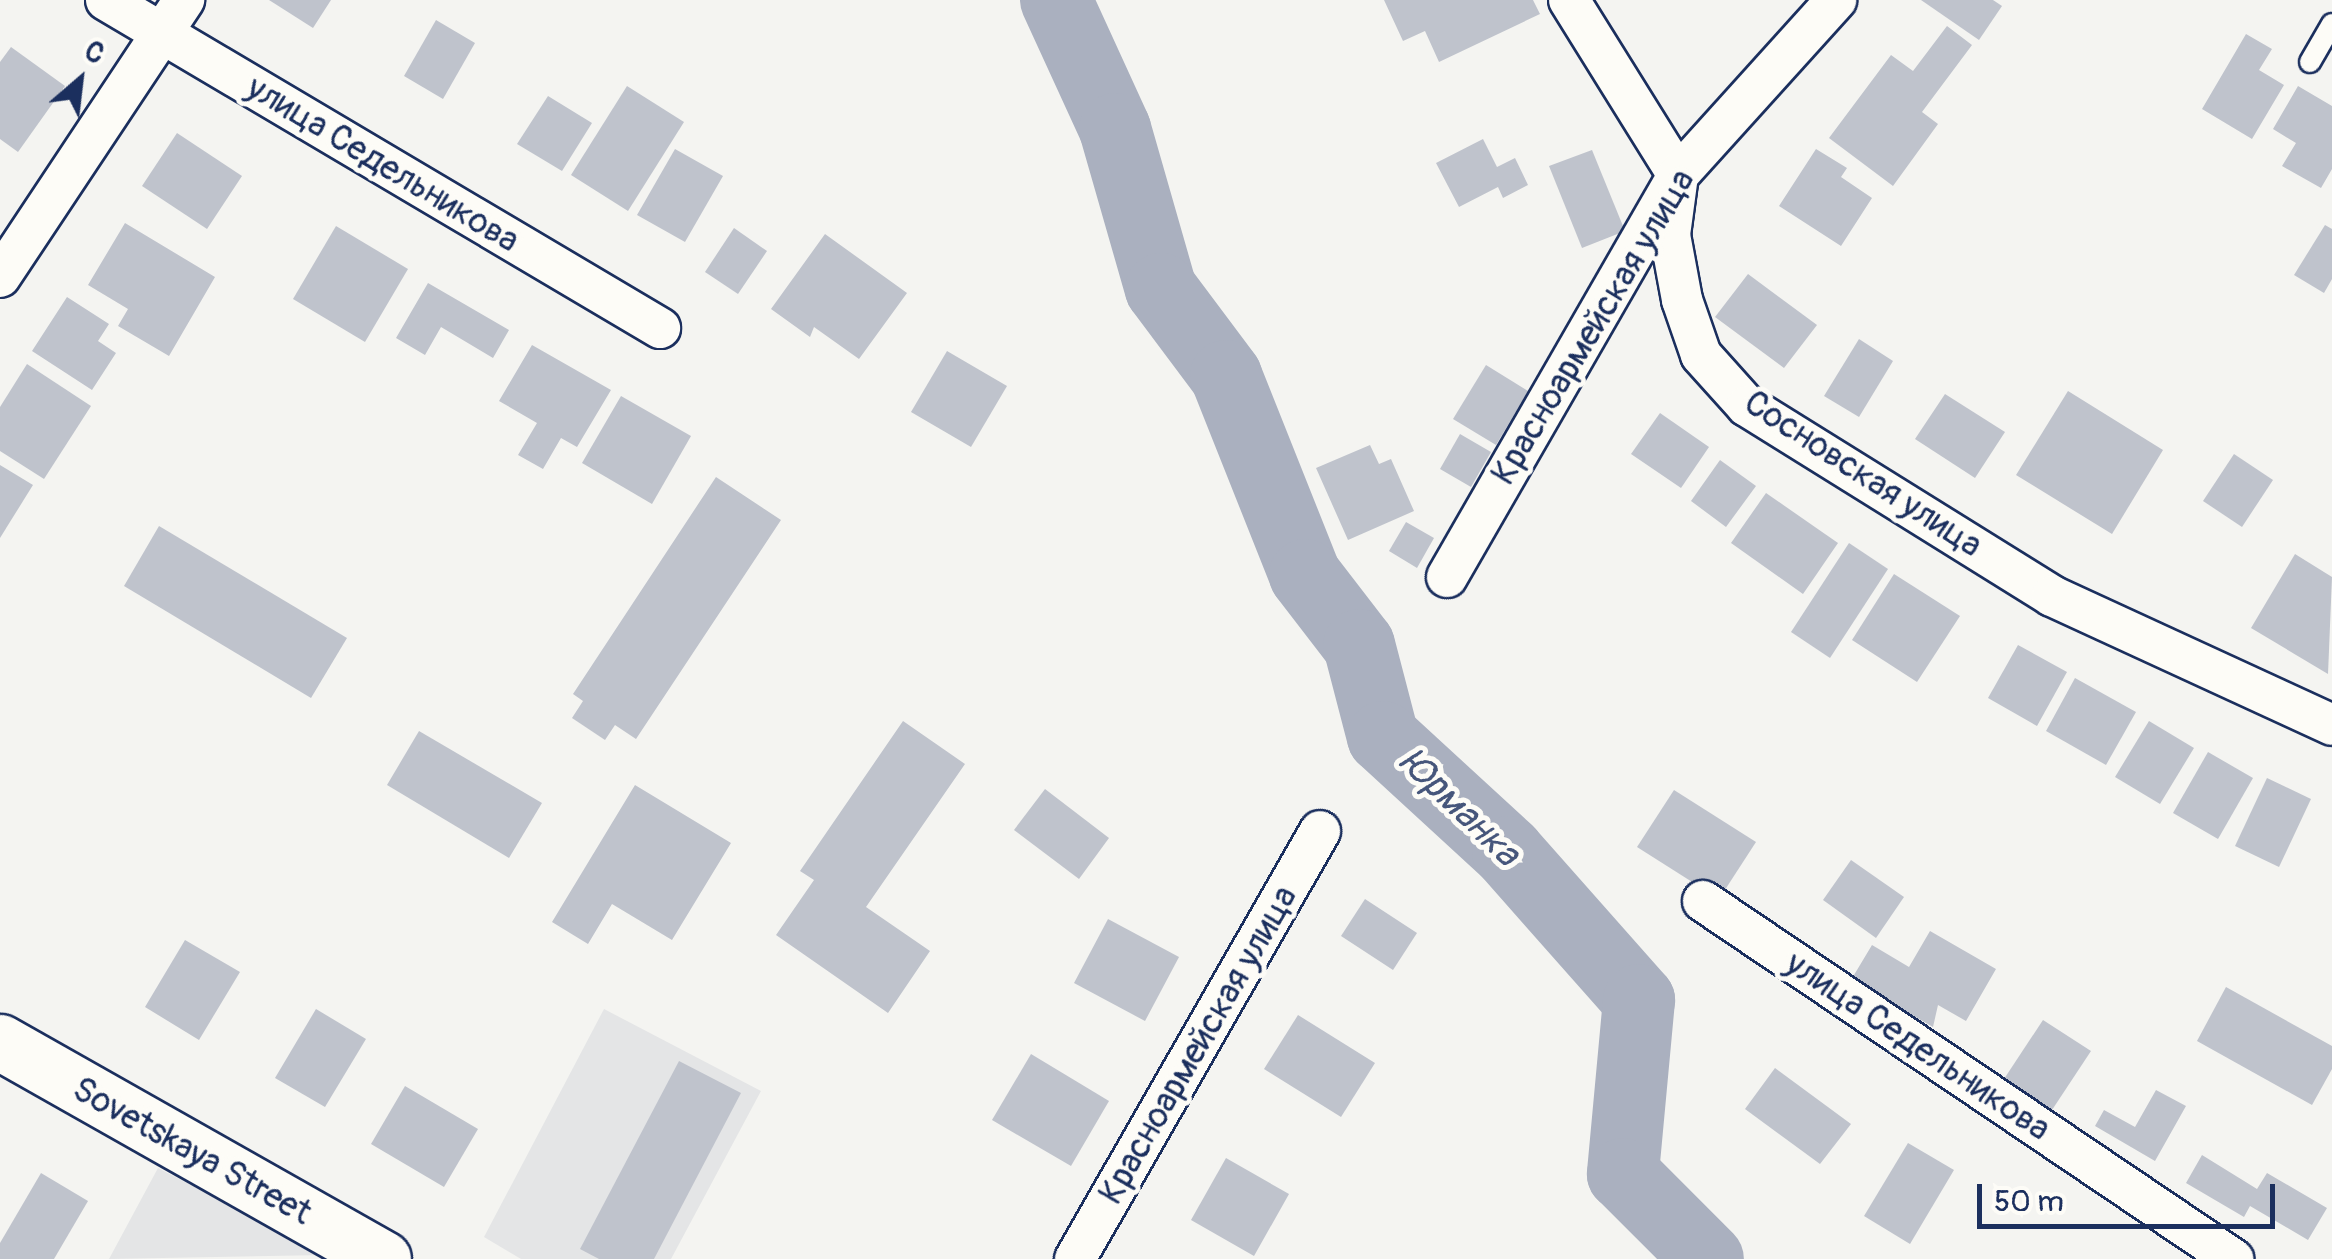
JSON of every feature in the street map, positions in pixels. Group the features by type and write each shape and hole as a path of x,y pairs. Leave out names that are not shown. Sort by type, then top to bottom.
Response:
{"main road":[{"name":"Sovetskaya Street","path":"0,1042 383,1259"}],"street":[{"name":"улица Седельникова","path":"106,0 660,328"},
{"path":"0,277 184,0"},
{"path":"1569,0 1678,175"},
{"name":"Красноармейская улица","path":"1447,577 1678,175 1836,0"},
{"name":"Сосновская улица","path":"1678,175 1670,235 1682,300 1701,354 1748,406 2052,596 2332,725"},
{"name":"Красноармейская улица","path":"1075,1259 1320,831"},
{"name":"улица Седельникова","path":"1703,901 2233,1259"}],"lane":[{"path":"2310,62 2332,24"}],"shaded area":[{"path":"604,1009 761,1091 671,1259 521,1259 484,1237"},
{"path":"158,1168 326,1255 109,1259"}],"building":[{"path":"269,0 331,0 313,28"},
{"path":"1384,0 1533,0 1540,14 1439,62 1425,31 1403,41"},
{"path":"1921,0 1993,0 2002,6 1979,40"},
{"path":"436,20 475,43 443,99 404,76"},
{"path":"1947,26 1972,45 1922,112 1938,124 1893,186 1829,138 1891,55 1913,71"},
{"path":"2246,34 2272,49 2259,70 2284,85 2252,139 2202,109"},
{"path":"11,47 65,86 18,152 0,139 0,62"},
{"path":"627,86 684,122 628,211 571,175"},
{"path":"2298,86 2332,106 2332,169 2321,188 2282,166 2296,143 2273,129"},
{"path":"548,96 592,123 562,171 517,144"},
{"path":"177,133 242,176 207,229 142,186"},
{"path":"1483,139 1497,167 1515,158 1528,185 1503,198 1498,187 1459,207 1436,163"},
{"path":"675,149 723,176 685,242 637,215"},
{"path":"1816,149 1847,168 1841,177 1872,198 1841,246 1779,206"},
{"path":"1592,150 1625,231 1582,248 1549,166"},
{"path":"125,223 215,277 169,356 118,326 128,309 88,285"},
{"path":"2325,225 2332,229 2332,279 2324,293 2294,275"},
{"path":"336,226 408,269 365,342 293,299"},
{"path":"734,228 767,251 738,294 705,272"},
{"path":"825,234 907,293 859,359 814,327 810,337 771,309"},
{"path":"1748,274 1817,325 1784,368 1715,317"},
{"path":"428,283 509,330 493,358 441,327 425,355 396,338"},
{"path":"67,297 109,324 98,341 116,353 92,390 32,351"},
{"path":"1859,339 1893,361 1859,417 1824,396"},
{"path":"532,345 611,390 577,447 561,438 543,469 518,455 537,423 499,401"},
{"path":"947,351 1007,386 971,447 911,412"},
{"path":"27,364 91,406 44,479 0,451 0,407"},
{"path":"1486,365 1528,391 1496,445 1453,419"},
{"path":"2068,391 2163,450 2112,534 2016,475"},
{"path":"1945,394 2005,432 1975,478 1915,439"},
{"path":"621,396 691,436 652,504 582,463"},
{"path":"1660,413 1709,447 1681,488 1631,454"},
{"path":"1460,434 1491,452 1471,487 1440,469"},
{"path":"1370,445 1379,464 1391,459 1414,511 1348,540 1316,468"},
{"path":"2234,454 2273,480 2242,527 2203,501"},
{"path":"1720,460 1756,486 1726,527 1691,501"},
{"path":"0,465 33,485 0,538"},
{"path":"716,477 781,520 636,739 615,725 605,740 572,718 583,701 573,694"},
{"path":"1766,493 1838,543 1803,594 1731,543"},
{"path":"1406,522 1434,538 1417,568 1389,551"},
{"path":"159,526 347,638 311,698 124,586"},
{"path":"1849,543 1888,569 1830,658 1791,632"},
{"path":"2295,554 2332,577 2328,674 2251,628"},
{"path":"1894,574 1960,616 1917,682 1852,640"},
{"path":"2018,645 2067,672 2037,726 1988,698"},
{"path":"2075,678 2136,712 2106,765 2046,731"},
{"path":"903,721 965,764 866,907 930,951 888,1013 776,935 814,880 800,871"},
{"path":"2149,721 2194,748 2160,804 2115,777"},
{"path":"419,731 542,803 509,858 387,785"},
{"path":"2208,752 2253,778 2218,839 2173,813"},
{"path":"2267,778 2311,799 2279,867 2235,846"},
{"path":"635,785 731,843 672,940 612,904 588,944 552,922"},
{"path":"1045,789 1109,838 1079,879 1014,830"},
{"path":"1674,790 1756,842 1719,899 1637,847"},
{"path":"1851,860 1904,897 1876,938 1823,900"},
{"path":"1365,899 1417,933 1393,970 1341,936"},
{"path":"1108,919 1179,957 1145,1021 1074,983"},
{"path":"1930,931 1996,969 1966,1021 1938,1005 1933,1027 1851,980 1872,945 1909,967"},
{"path":"185,940 240,972 199,1040 145,1007"},
{"path":"2226,987 2332,1046 2332,1069 2312,1105 2197,1041"},
{"path":"316,1009 366,1039 325,1107 275,1078"},
{"path":"1298,1015 1375,1063 1341,1117 1264,1069"},
{"path":"2043,1020 2091,1051 2052,1110 2004,1079"},
{"path":"1031,1054 1109,1101 1071,1166 992,1120"},
{"path":"679,1061 741,1093 654,1259 599,1259 580,1249"},
{"path":"1775,1068 1851,1124 1820,1164 1745,1109"},
{"path":"405,1086 478,1129 444,1187 371,1144"},
{"path":"2156,1090 2186,1106 2155,1161 2095,1126 2104,1110 2135,1127"},
{"path":"1908,1143 1954,1170 1910,1244 1864,1216"},
{"path":"2202,1155 2257,1189 2267,1173 2327,1208 2308,1240 2250,1206 2244,1217 2186,1183"},
{"path":"1226,1158 1289,1194 1254,1256 1191,1220"},
{"path":"41,1173 88,1201 54,1259 0,1259 0,1243"}],"waterway":[{"name":"Юрманка","path":"1056,0 1115,129 1161,289 1226,376 1305,575 1359,645 1383,737 1508,852 1639,1000 1623,1174 1708,1259"}]}
